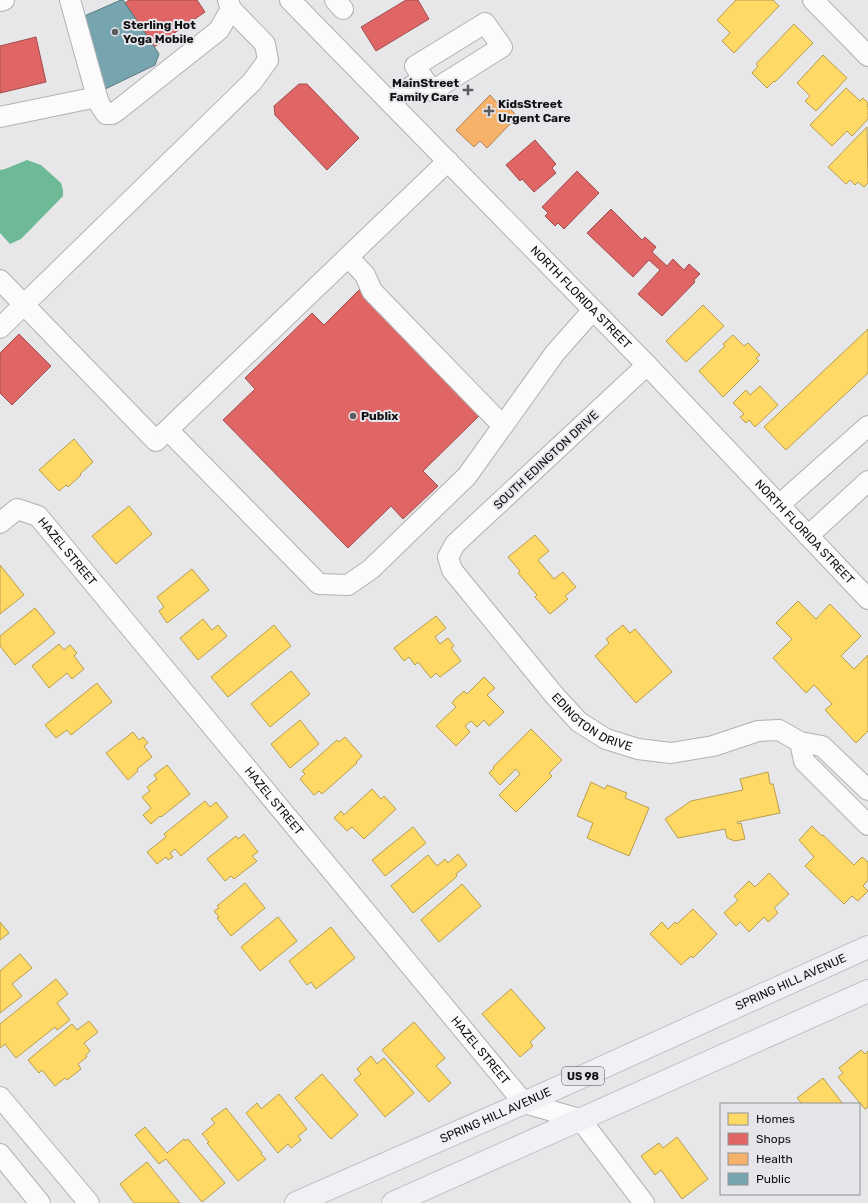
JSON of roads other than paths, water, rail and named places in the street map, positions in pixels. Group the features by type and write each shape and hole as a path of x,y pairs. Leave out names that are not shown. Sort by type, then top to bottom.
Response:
{"main road":[{"name":"SPRING HILL AVENUE","path":"296,1203 524,1103 868,947"},
{"path":"393,1203 868,991"}],"street":[{"path":"0,1 4,0"},
{"path":"0,328 252,82 268,60 265,44 229,5 219,30 118,110 112,114 106,114 97,97 70,0"},
{"name":"NORTH FLORIDA STREET","path":"290,0 593,310 868,599"},
{"path":"813,0 868,56"},
{"path":"390,102 423,78"},
{"path":"0,117 97,97"},
{"path":"0,280 156,441 448,161"},
{"path":"348,257 365,275 372,291 503,426"},
{"path":"168,430 319,584 348,585 371,569 467,476 555,353 593,310"},
{"name":"SOUTH EDINGTON DRIVE","path":"448,557 455,544 646,365"},
{"path":"779,505 868,426"},
{"path":"808,536 868,481"},
{"name":"HAZEL STREET","path":"0,523 17,509 38,516 524,1103"},
{"name":"EDINGTON DRIVE","path":"448,557 452,570 555,696 579,722 606,739 638,749 671,753 713,746 758,731 778,730 800,742 822,746 868,790"},
{"path":"800,742 804,761 868,826"},
{"path":"0,1097 89,1203"},
{"path":"524,1103 580,1119 644,1203"},
{"path":"0,1154 40,1203"}],"place":[{"name":"Sterling Hot Yoga Mobile","path":"115,32"},
{"name":"MainStreet Family Care","path":"468,90"},
{"name":"KidsStreet Urgent Care","path":"489,111"},
{"name":"Publix","path":"353,416"}]}
